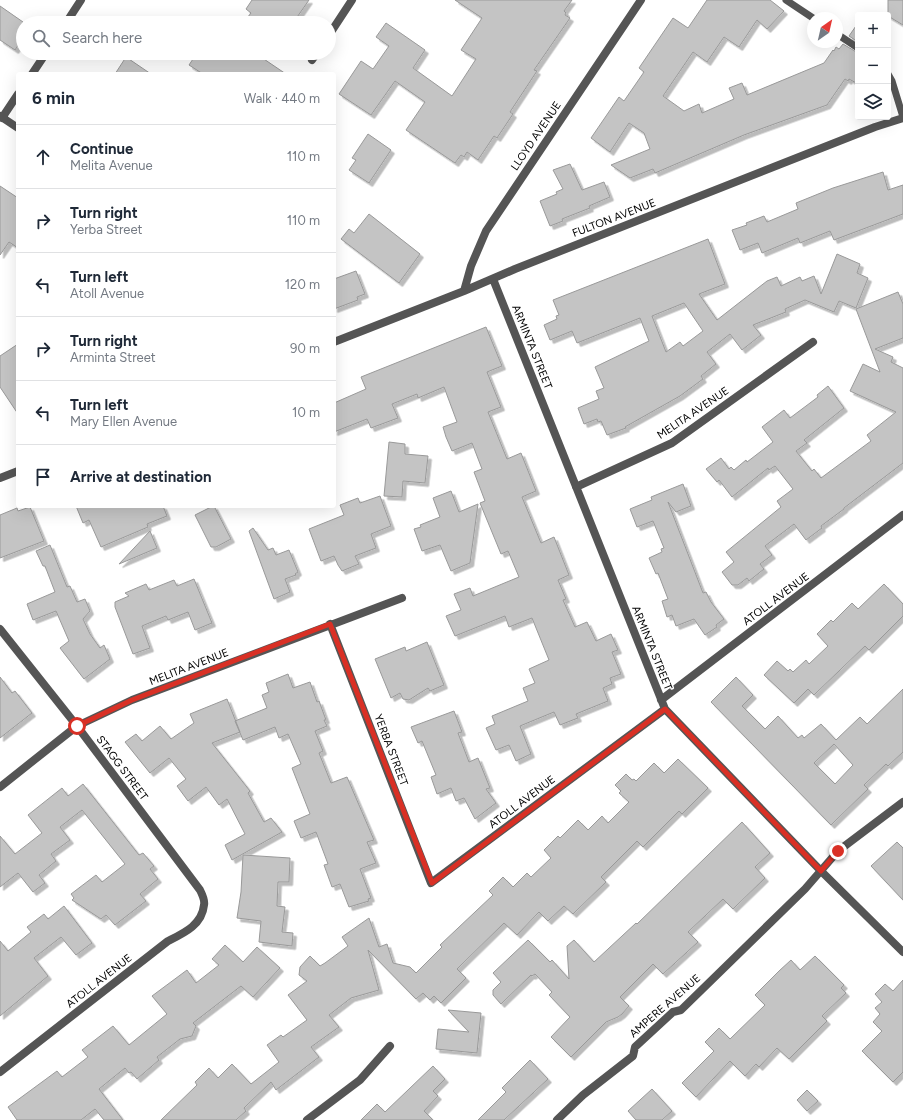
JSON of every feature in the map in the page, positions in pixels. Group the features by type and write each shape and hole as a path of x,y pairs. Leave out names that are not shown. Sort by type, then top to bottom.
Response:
{"street":[{"path":"71,16 81,0"},
{"path":"336,24 352,0"},
{"name":"LLOYD AVENUE","path":"464,291 471,266 490,225 641,0"},
{"path":"33,72 41,60"},
{"path":"16,97 1,117 16,127"},
{"name":"FULTON AVENUE","path":"336,341 875,127 903,118"},
{"name":"ARMINTA STREET","path":"493,279 665,709 821,871 903,952"},
{"name":"MELITA AVENUE","path":"576,487 672,443 813,342"},
{"path":"0,478 16,472"},
{"name":"ATOLL AVENUE","path":"661,700 903,515"},
{"name":"MELITA AVENUE","path":"0,787 77,726 132,700 402,598"},
{"name":"YERBA STREET","path":"330,624 432,883"},
{"name":"STAGG STREET","path":"0,629 77,726 200,890 205,904"},
{"name":"ATOLL AVENUE","path":"432,883 665,709"},
{"name":"AMPERE AVENUE","path":"557,1120 583,1094 633,1056 635,1047 673,1012 681,1010 805,890 838,851 903,802"},
{"name":"ATOLL AVENUE","path":"0,1072 168,941 190,930 199,920 205,904"},
{"path":"307,1120 360,1080 390,1046"}],"lane":[{"path":"786,0 807,14"},
{"path":"843,38 855,46"},
{"path":"891,79 903,118"}],"building":[{"path":"252,0 309,0 298,16 249,16 251,13 246,9"},
{"path":"455,0 572,0 564,11 566,13 565,15 570,18 534,70 537,71 510,112 513,114 497,138 494,136 478,160 467,152 464,157 461,155 455,163 406,130 425,102 395,81 371,115 339,94 361,61 373,69 389,46 376,37 386,23 425,50 413,68 452,96 476,59 461,50 482,18"},
{"path":"707,0 770,0 784,11 767,29 757,20 739,47 724,37 707,62 693,52 663,96 684,111 699,104 702,113 734,99 729,88 742,83 747,95 824,63 836,48 843,48 843,44 855,51 855,82 849,79 848,81 845,79 827,105 744,135 655,173 653,169 630,178 611,165 650,149 644,133 629,123 610,152 591,138 619,97 624,101 644,72 639,68 673,18 688,28"},
{"path":"888,0 903,0 903,25 891,18 891,12 888,12"},
{"path":"0,6 16,17 16,48 15,50 0,40"},
{"path":"855,27 855,40 849,36"},
{"path":"124,60 130,60 148,72 116,72"},
{"path":"192,60 265,60 283,72 200,72 189,65"},
{"path":"368,134 391,150 369,183 349,170 356,160 352,158"},
{"path":"570,164 582,190 604,182 610,197 589,206 590,208 562,219 563,221 550,226 540,201 557,194 556,192 563,189 553,170"},
{"path":"883,172 888,190 903,185 903,214 834,240 830,231 800,243 798,238 762,253 758,243 740,250 732,230 747,225 746,223 764,216 767,222 798,209 796,203 833,188"},
{"path":"0,186 16,197 16,247 9,242 0,255"},
{"path":"369,214 420,254 399,283 341,239 349,229 354,233"},
{"path":"708,239 725,284 699,294 717,320 767,281 777,277 781,286 800,277 802,281 814,276 821,294 837,254 860,264 857,273 868,278 856,308 839,301 834,312 805,300 785,309 786,312 753,325 761,335 742,350 730,334 707,352 716,364 701,376 703,379 680,396 625,427 626,428 607,435 601,421 598,422 597,419 584,424 578,408 599,399 596,391 604,388 595,367 649,341 640,318 577,343 572,331 550,340 544,325 557,319 556,316 559,315 553,300","holes":["684,303 703,331 683,346 680,342 666,352 652,316"]},
{"path":"356,271 365,294 357,297 358,300 336,308 336,278"},
{"path":"898,292 903,304 903,338 875,349 893,357 891,362 903,368 903,463 821,526 822,528 806,540 794,524 765,546 772,555 760,564 764,569 749,581 747,578 738,585 732,585 722,572 734,562 726,552 781,507 777,501 793,489 775,466 769,470 768,468 732,497 719,480 717,482 706,469 721,458 729,469 731,467 734,470 746,460 747,462 773,442 762,427 784,410 790,418 818,397 817,395 828,386 844,408 804,440 807,443 796,451 812,471 814,469 821,478 871,441 867,435 896,412 850,391 863,364 880,372 856,309"},
{"path":"486,327 502,366 487,372 501,407 488,412 507,459 521,453 536,491 522,497 541,543 554,537 569,575 558,580 566,599 563,600 575,627 587,622 596,641 611,634 618,650 612,652 621,674 610,678 612,684 603,688 608,701 576,714 578,718 560,725 554,712 520,726 531,754 516,761 509,745 496,750 486,728 495,724 492,716 528,701 523,688 535,683 529,669 549,660 532,618 509,627 505,616 455,636 446,616 461,610 454,594 470,588 473,596 519,577 508,551 501,554 480,503 485,501 474,472 482,469 472,443 452,451 443,427 457,422 444,387 418,398 417,394 392,404 398,418 371,428 367,419 336,431 336,402 366,389 361,377"},
{"path":"16,345 16,411 0,387 0,356"},
{"path":"389,442 405,444 405,454 428,456 425,483 403,481 402,497 384,496"},
{"path":"683,484 691,506 676,512 668,502 703,593 706,592 711,602 724,619 716,625 717,627 705,635 694,619 676,626 672,615 667,617 662,601 668,599 658,573 656,574 649,558 662,552 661,549 664,548 653,521 637,527 630,509 652,500 651,497"},
{"path":"451,491 459,512 478,504 470,563 451,571 440,545 422,551 414,529 440,517 433,498"},
{"path":"380,496 391,526 371,534 376,548 355,556 359,564 342,571 334,556 321,561 309,529 344,515 340,505 358,498 360,503"},
{"path":"17,508 18,511 30,508 44,541 0,558 0,515"},
{"path":"77,508 164,508 167,516 147,524 148,527 101,547 89,520 83,523"},
{"path":"209,508 215,508 231,539 216,547 211,547 195,515"},
{"path":"253,528 268,550 273,548 276,555 289,550 298,572 295,574 296,575 285,579 290,592 274,599 249,531"},
{"path":"150,531 157,548 119,564"},
{"path":"50,545 67,587 70,586 77,602 85,599 90,611 83,619 90,634 100,648 104,645 110,659 84,679 60,648 69,641 56,611 33,620 27,604 55,592 45,566 43,566 36,551"},
{"path":"194,579 212,623 195,630 188,612 168,620 166,616 142,626 150,648 133,654 115,607 115,602 129,596 125,593 146,584 149,590 174,580 177,586"},
{"path":"884,584 903,604 903,616 869,650 865,646 814,695 808,689 794,703 764,675 777,661 788,671 790,669 793,672 806,660 809,664 828,646 817,634 831,620 833,622 852,603 858,609"},
{"path":"427,642 444,685 430,691 428,688 409,700 403,699 400,693 391,698 375,659 405,647 406,651"},
{"path":"288,674 293,688 310,682 317,702 319,701 326,720 324,720 327,726 315,731 323,751 319,753 331,783 347,777 374,840 367,842 376,863 360,869 371,898 368,899 369,901 349,907 340,884 332,887 324,865 328,864 316,832 301,838 294,821 310,814 292,768 301,764 288,734 279,738 275,727 243,740 235,721 267,708 262,695 269,692 266,683"},
{"path":"0,677 12,693 15,691 32,713 0,738"},
{"path":"736,677 753,695 742,706 765,729 778,716 798,738 802,735 804,738 821,724 836,740 860,717 867,724 903,689 903,752 888,766 886,764 864,785 868,789 831,825 711,702","holes":["834,744 853,765 835,784 814,763"]},
{"path":"227,699 240,732 212,743 250,791 248,793 264,822 271,818 282,832 232,860 225,845 245,834 227,799 219,805 206,787 188,801 177,786 186,779 169,758 150,773 125,742 136,734 142,741 160,726 171,739 194,723 190,714"},
{"path":"454,711 462,732 458,733 469,762 478,758 490,788 486,789 496,803 475,819 464,798 456,801 451,788 437,794 431,777 436,775 422,741 418,743 411,727"},
{"path":"678,759 708,788 682,814 679,811 643,847 637,841 601,877 606,882 573,914 564,906 548,921 539,912 517,935 504,923 457,969 466,978 441,1003 434,996 430,1000 423,993 416,999 368,950 379,990 351,998 329,1015 339,1027 311,1047 319,1057 276,1090 271,1082 244,1108 246,1111 236,1120 161,1120 197,1085 195,1082 209,1068 218,1078 232,1064 251,1084 279,1062 267,1045 281,1035 283,1037 307,1020 288,995 307,981 299,975 300,967 310,956 320,966 325,963 348,946 342,937 369,918 379,947 387,944 393,963 410,967 416,973 442,947 440,945 493,895 489,891 503,877 513,887 527,873 531,877 551,858 544,850 558,836 560,838 578,820 588,830 602,816 608,823 629,802 619,793 621,791 615,785 626,774 632,780 634,779 636,781 654,763 664,773"},
{"path":"83,784 139,855 143,853 154,866 150,869 158,879 140,894 146,901 115,925 106,915 101,919 72,900 74,898 71,894 96,875 102,882 125,864 82,810 60,827 70,840 51,854 56,861 39,875 45,883 33,892 18,873 0,887 0,836 15,854 42,833 28,815 62,788 68,796"},
{"path":"742,822 770,853 755,867 765,878 733,909 723,899 688,932 698,942 663,974 653,964 620,997 629,1006 622,1014 606,1022 571,1057 551,1037 570,1017 549,995 552,992 535,974 532,976 531,975 501,1004 493,995 493,990 501,982 493,973 528,940 550,962 552,960 569,979 567,946 574,940 594,962 636,923 637,924"},
{"path":"897,842 903,848 903,900 871,866"},
{"path":"243,855 290,858 289,882 278,882 277,906 285,907 282,932 293,933 292,946 259,942 261,921 237,918 241,892"},
{"path":"64,906 92,943 76,955 61,937 34,958 48,976 0,1016 0,941 8,951 31,932 27,927 44,914 48,919"},
{"path":"225,945 243,962 257,947 280,968 253,997 241,986 193,1023 196,1026 192,1036 180,1039 157,1057 159,1060 137,1079 125,1068 99,1089 123,1120 104,1120 95,1109 81,1120 17,1120 8,1107 57,1071 62,1077 88,1057 82,1050 113,1026 129,1045 167,1014 152,996 187,970 196,983 219,965 212,959"},
{"path":"815,956 844,985 841,988 846,993 822,1016 827,1021 789,1059 777,1048 759,1067 756,1064 745,1076 730,1061 696,1097 682,1083 714,1051 705,1042 719,1028 730,1039 765,1005 755,995 779,971 791,960 800,970"},
{"path":"903,980 903,1072 893,1082 862,1051 882,1031 873,1022 880,1014 875,1008 882,1002 875,994 885,984 893,991"},
{"path":"448,1010 481,1013 477,1053 436,1049 438,1029 469,1032"},
{"path":"530,1060 548,1079 504,1120 478,1120 506,1092 502,1088"},
{"path":"433,1066 445,1079 433,1091 438,1096 424,1111 433,1120 361,1120 377,1104 385,1112"},
{"path":"652,1089 672,1111 662,1120 636,1120 628,1111"},
{"path":"807,1090 818,1101 807,1111 797,1100"}],"route":[{"path":"77,726 132,700 330,624 432,883 665,709 821,871 838,851"}]}
